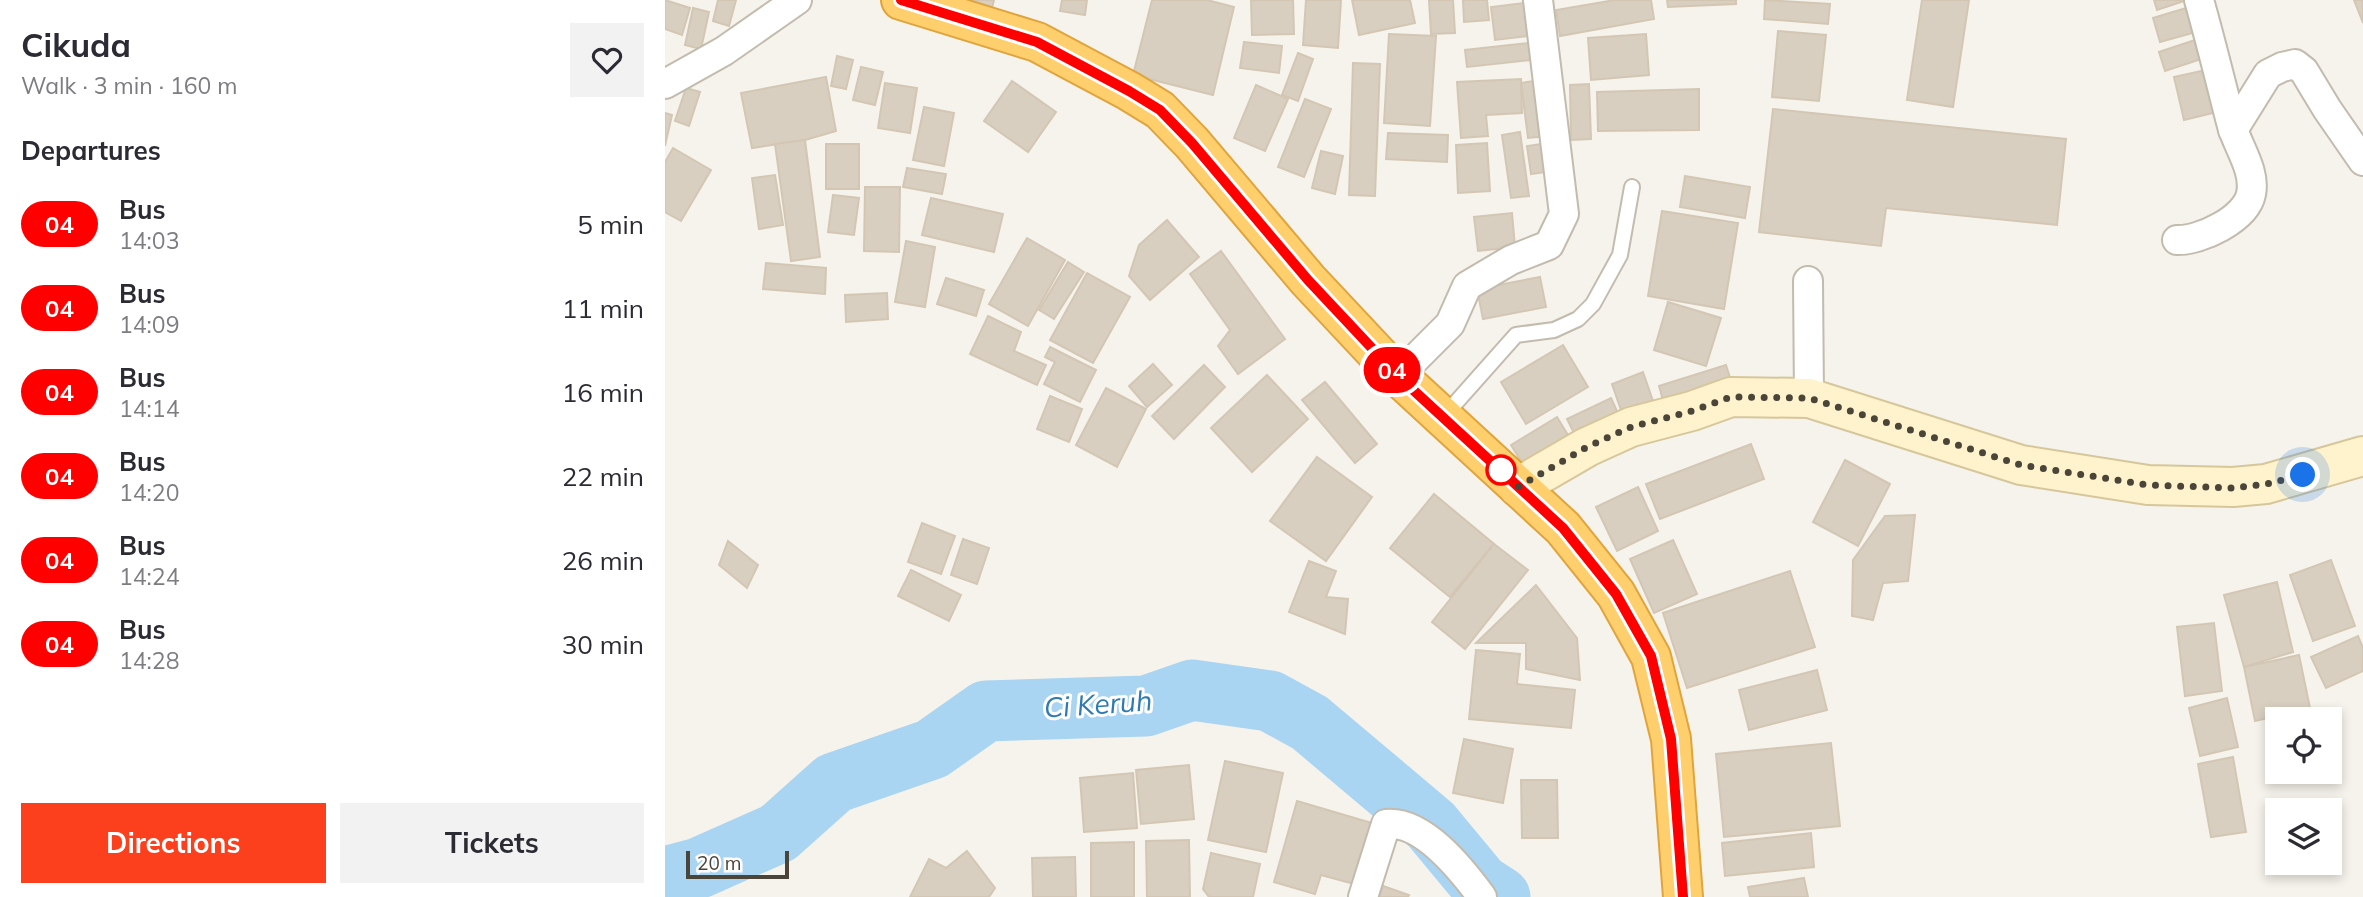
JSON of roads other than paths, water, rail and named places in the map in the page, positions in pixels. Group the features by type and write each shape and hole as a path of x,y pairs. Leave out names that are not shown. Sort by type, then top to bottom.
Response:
{"highway":[{"path":"901,0 1037,42 1160,110 1192,143 1308,280 1398,376 1563,528 1616,594 1651,656 1671,739 1683,897"}],"street":[{"path":"665,85 724,51 797,0"},
{"path":"1398,376 1450,324 1467,286 1511,260 1549,245 1564,214 1538,0"},
{"path":"2177,240 2188,241 2227,223 2239,214 2251,194 2249,171 2233,130 2199,0"},
{"path":"2233,130 2268,74 2295,64 2304,71 2363,161"},
{"path":"1808,281 1809,398"},
{"path":"1518,487 1587,447 1631,427 1692,411 1731,397 1809,398 2021,465 2148,485 2233,488 2266,484 2363,456"},
{"path":"1363,897 1386,824 1398,823 1431,842 1459,867 1482,897"}],"lane":[{"path":"1443,416 1516,335 1554,330 1578,319 1593,304 1620,255 1632,187"}],"waterway":[{"name":"Ci Keruh","path":"665,877 699,868 778,833 834,783 932,749 986,711 1146,706 1192,690 1270,701 1310,723 1431,825 1480,884 1500,897"}]}
